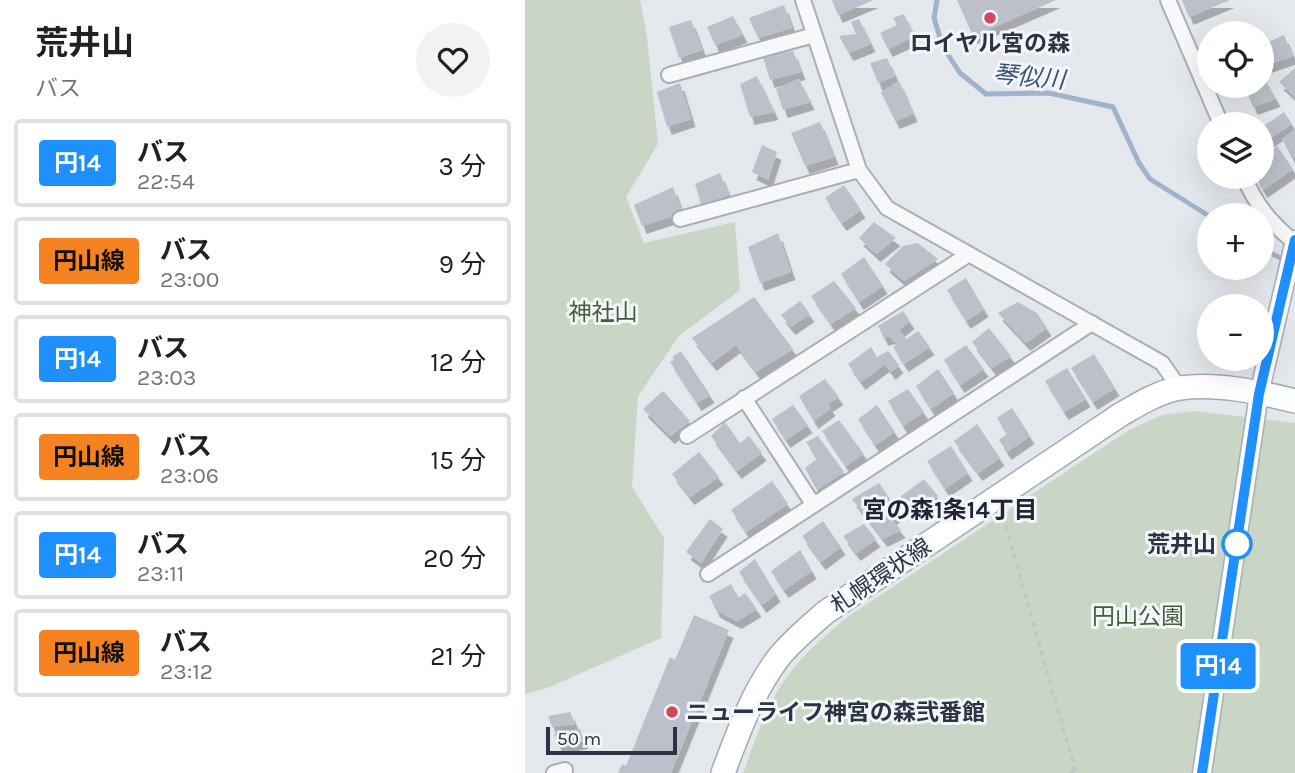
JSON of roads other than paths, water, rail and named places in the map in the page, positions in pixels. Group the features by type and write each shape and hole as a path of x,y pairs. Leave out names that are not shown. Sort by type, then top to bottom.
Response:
{"main road":[{"name":"札幌環状線","path":"723,773 755,695 781,655 826,612 1128,410 1179,388 1204,387 1295,401"}],"street":[{"path":"803,0 859,170 887,208 1162,363 1179,388"},
{"path":"1168,0 1216,112"},
{"path":"669,75 814,34"},
{"path":"681,219 859,170"},
{"path":"1202,773 1259,394 1288,292 1294,241 1271,224 1251,189"},
{"path":"687,436 968,254"},
{"path":"708,574 1092,323"},
{"path":"744,398 813,504"},
{"path":"554,773 565,770 564,773"}],"waterway":[{"name":"琴似川","path":"937,0 934,18 943,47 960,73 986,94 1049,93 1113,107 1139,163 1150,179 1197,208"},
{"name":"琴似川","path":"1274,255 1287,261"}],"place":[{"name":"ロイヤル宮の森","path":"990,18"},
{"name":"荒井山","path":"1237,544"},
{"name":"ニューライフ神宮の森弐番館","path":"672,712"}],"district":[{"name":"宮の森1条14丁目","path":"950,510"}],"park label":[{"name":"神社山","path":"603,312"},
{"name":"円山公園","path":"1138,616"}]}
